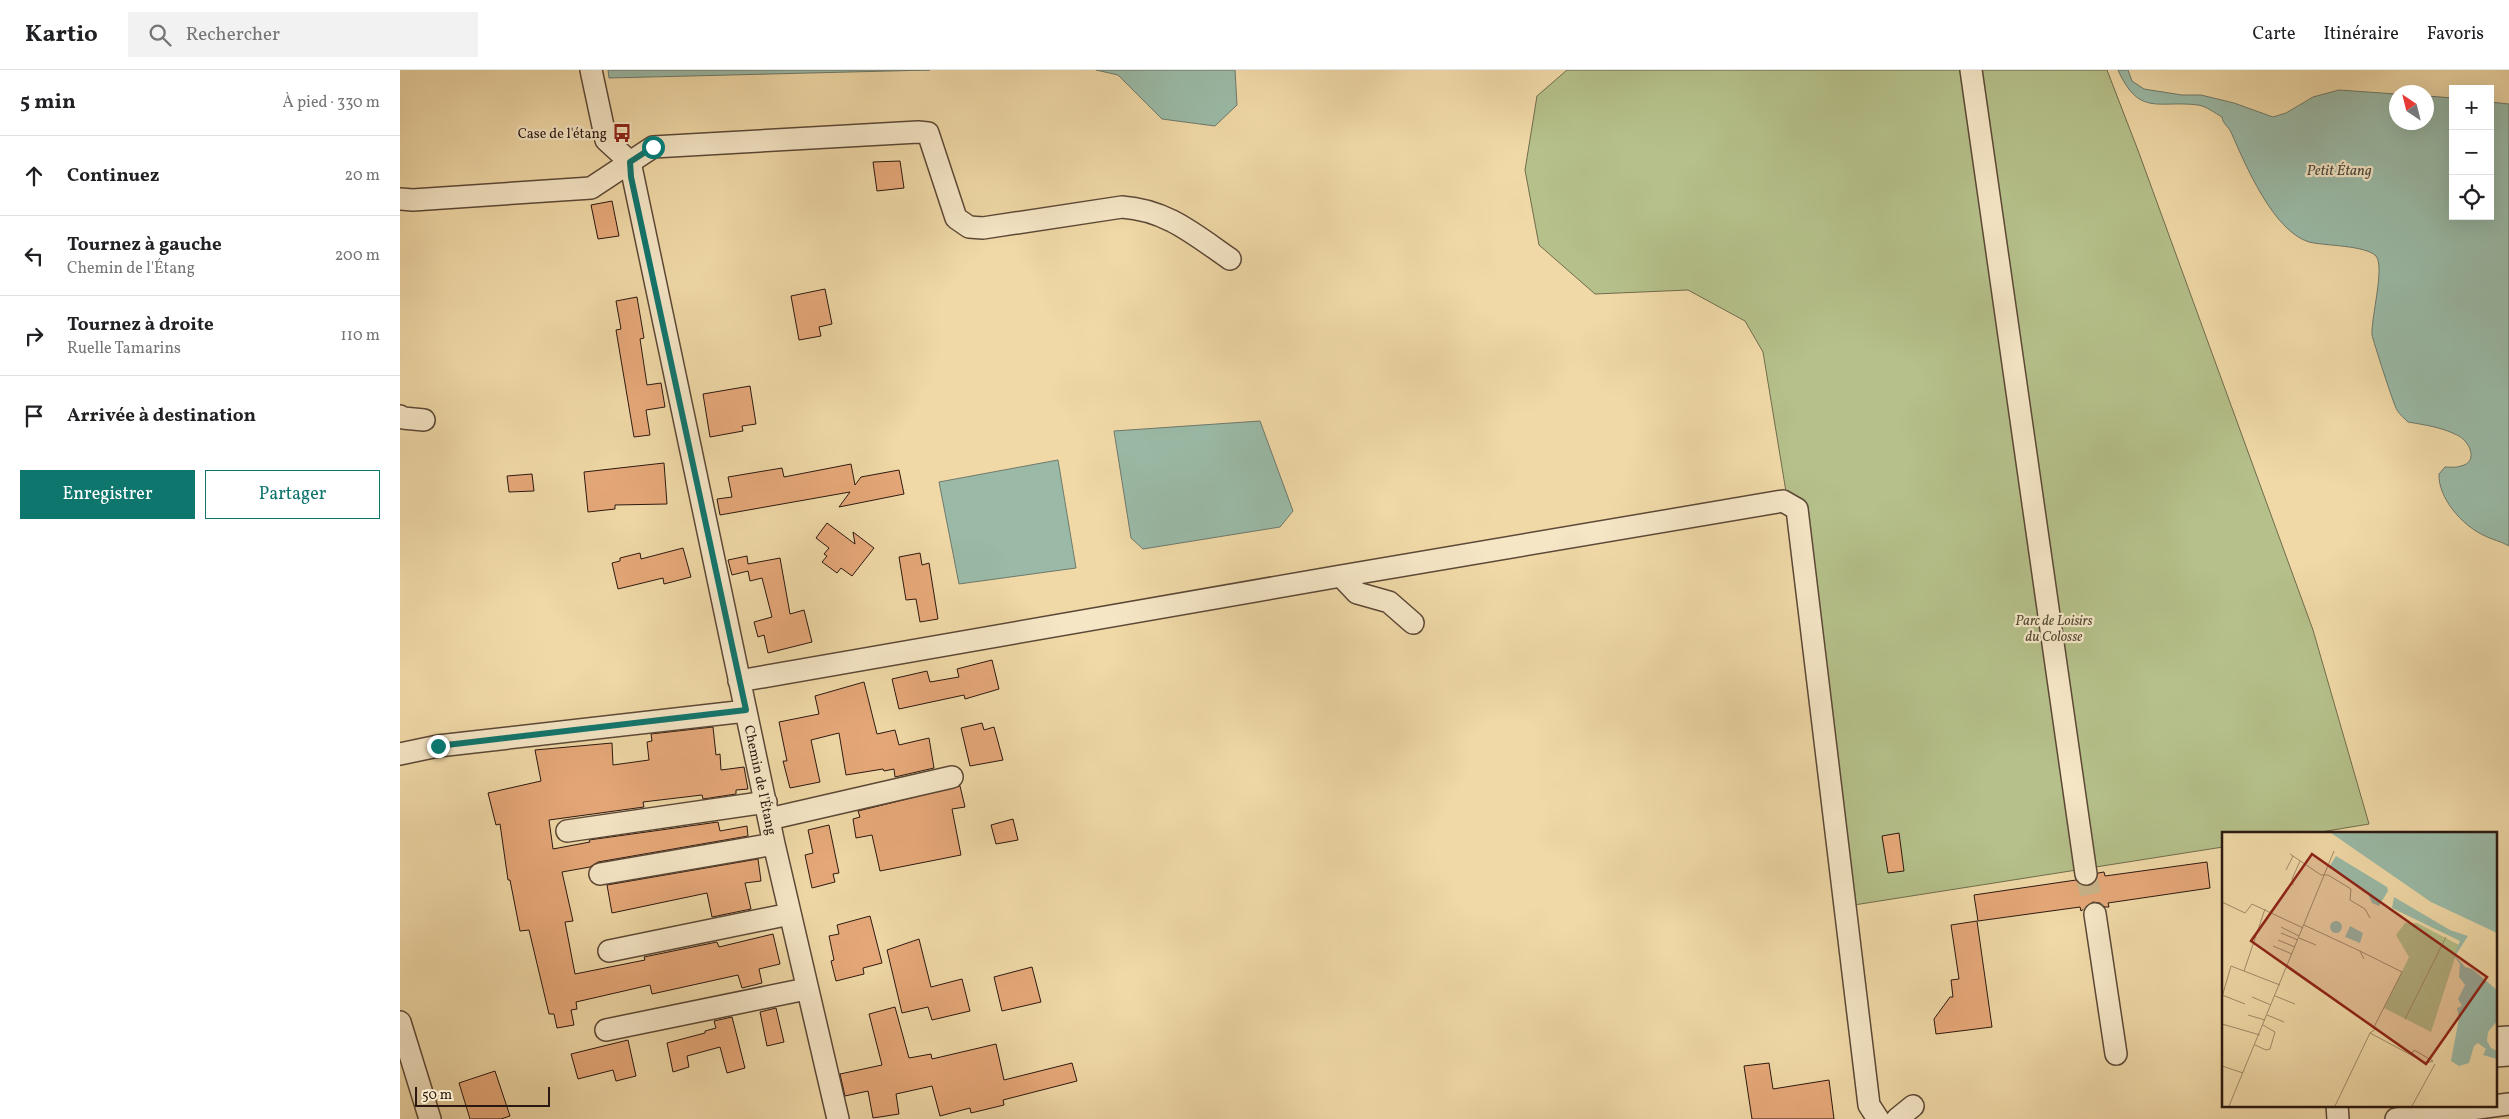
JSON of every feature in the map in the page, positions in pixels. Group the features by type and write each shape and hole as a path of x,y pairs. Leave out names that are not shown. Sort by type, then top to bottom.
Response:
{"street":[{"path":"591,70 606,140 630,170"},
{"path":"1971,70 2086,874"},
{"path":"400,199 591,188 630,170 653,147 928,133 956,218 969,227 983,228 1122,207 1141,208 1169,218 1230,259"},
{"name":"Chemin de l'Étang","path":"630,170 774,844 806,989 838,1119"},
{"path":"400,416 424,420"},
{"path":"739,681 1271,586 1341,576 1783,501 1797,509 1869,1105 1878,1119"},
{"path":"1341,576 1357,593 1389,602 1413,623"},
{"path":"400,754 438,746 746,710"},
{"path":"567,831 767,811 952,777"},
{"path":"600,874 774,844"},
{"path":"608,951 790,914"},
{"path":"2095,914 2116,1054"},
{"path":"606,1030 806,989"},
{"path":"400,1022 430,1119"},
{"path":"2496,1038 2509,1038"},
{"path":"2496,1056 2509,1055"},
{"path":"2496,1106 2509,1104"},
{"path":"2337,1106 2338,1119"},
{"path":"2396,1119 2494,1106"}],"green space":[{"name":"Parc de Loisirs du Colosse","path":"1567,70 2107,70 2313,630 2369,824 2321,832 2222,832 2222,847 1854,905 1763,352 1745,321 1688,290 1595,294 1539,245 1525,170 1537,96"}],"water":[{"path":"608,70 930,70 609,78"},
{"path":"1096,70 1235,70 1237,105 1215,126 1162,119 1118,75"},
{"name":"Petit Étang","path":"2118,70 2128,70 2132,81 2144,89 2182,95 2201,95 2234,103 2273,117 2286,113 2313,97 2339,90 2389,94 2389,130 2434,130 2434,97 2449,98 2449,220 2494,220 2494,102 2509,104 2509,546 2483,535 2467,525 2453,510 2442,492 2439,474 2445,467 2459,467 2467,464 2470,460 2471,451 2466,442 2457,435 2445,430 2408,422 2397,410 2372,335 2379,271 2376,256 2371,252 2354,248 2309,242 2296,235 2272,211 2252,178 2222,117 2198,105 2161,104 2142,100 2134,95"},
{"path":"1260,421 1293,511 1280,527 1143,549 1131,538 1114,431"},
{"path":"1058,460 1076,568 959,584 939,482"}],"building":[{"path":"900,161 904,188 877,191 873,162"},
{"path":"612,201 619,236 598,239 591,205"},
{"path":"825,289 832,324 819,327 821,336 799,340 791,296"},
{"path":"637,297 644,338 640,339 647,385 661,383 665,407 646,410 650,435 634,437 616,330 621,329 616,301"},
{"path":"750,386 756,424 742,426 743,431 710,437 703,394"},
{"path":"664,463 667,504 615,505 615,509 588,512 584,472"},
{"path":"851,464 855,485 861,477 899,470 904,494 839,507 850,492 720,515 717,499 732,497 728,477 782,468 784,477"},
{"path":"532,474 534,491 509,492 507,476"},
{"path":"827,523 855,544 853,532 874,548 852,576 841,568 837,573 822,562 827,556 824,554 829,548 816,538"},
{"path":"683,548 691,577 664,584 663,578 618,589 612,563 620,561 620,558 640,553 641,559"},
{"path":"920,553 922,565 929,563 938,619 920,622 916,599 906,600 899,557"},
{"path":"747,556 748,564 780,558 790,614 804,610 812,642 768,653 764,635 758,637 754,622 772,617 762,578 750,581 748,571 732,575 728,560"},
{"path":"992,660 999,689 965,699 964,695 899,709 892,679 927,671 930,682 959,677 957,669"},
{"path":"864,682 877,734 895,730 899,745 929,738 934,768 895,777 894,769 846,775 839,733 811,740 820,782 790,788 783,761 787,761 779,722 819,714 815,696"},
{"path":"982,723 984,730 994,727 1003,760 970,766 961,728"},
{"path":"713,727 716,755 720,754 721,770 744,767 748,789 736,790 736,794 703,799 702,795 643,802 644,807 549,820 553,849 590,842 589,840 718,822 720,831 747,826 748,836 598,862 590,867 562,872 573,921 565,922 575,974 645,960 644,957 717,942 719,947 773,934 780,964 759,969 762,983 742,988 738,975 652,994 650,985 576,1002 577,1009 571,1010 574,1025 557,1028 554,1014 549,1014 529,930 520,931 510,880 508,880 500,824 496,825 488,793 541,781 535,750 612,743 613,765 649,760 647,742 652,741 651,734"},
{"path":"960,786 965,807 952,809 961,855 880,871 872,835 856,838 853,819 860,817 858,811"},
{"path":"1013,819 1018,840 996,844 991,825"},
{"path":"829,825 839,873 833,874 835,882 812,888 805,855 813,853 808,830"},
{"path":"1899,833 1904,871 1888,873 1882,836"},
{"path":"758,859 761,881 745,883 751,909 712,917 707,893 612,913 607,885"},
{"path":"2207,862 2210,888 2108,903 2109,907 2093,902 2081,911 2080,907 1978,921 1974,895 2076,880 2081,885 2087,886 2094,883 2098,873 2104,872 2105,876"},
{"path":"870,916 882,963 863,968 864,974 836,981 831,961 834,960 829,936 839,934 837,925"},
{"path":"1977,921 1992,1027 1936,1034 1934,1019 1950,997 1953,997 1951,980 1959,979 1951,925"},
{"path":"919,939 931,987 962,979 970,1011 932,1020 928,1007 902,1013 887,950"},
{"path":"1032,967 1041,1002 1002,1011 994,977"},
{"path":"895,1007 909,1058 931,1054 932,1059 996,1044 1004,1080 1072,1063 1077,1081 1003,1100 1004,1105 971,1113 970,1108 940,1116 932,1086 896,1094 899,1114 873,1118 868,1091 845,1096 840,1074 882,1065 869,1014"},
{"path":"776,1008 784,1042 767,1046 760,1012"},
{"path":"732,1017 745,1068 727,1073 720,1047 687,1056 689,1067 673,1072 667,1043 705,1033 705,1031 716,1028 714,1021"},
{"path":"628,1040 636,1076 616,1081 613,1070 578,1079 571,1054"},
{"path":"1769,1063 1773,1089 1829,1080 1834,1119 1752,1119 1744,1066"},
{"path":"495,1071 510,1116 501,1119 470,1119 459,1083"}],"tunnel":[{"path":"2086,874 2095,914"}],"place":[{"name":"Case de l'étang","path":"622,133"}],"route":[{"path":"438,746 746,710 631,177 630,162 653,147"}]}
